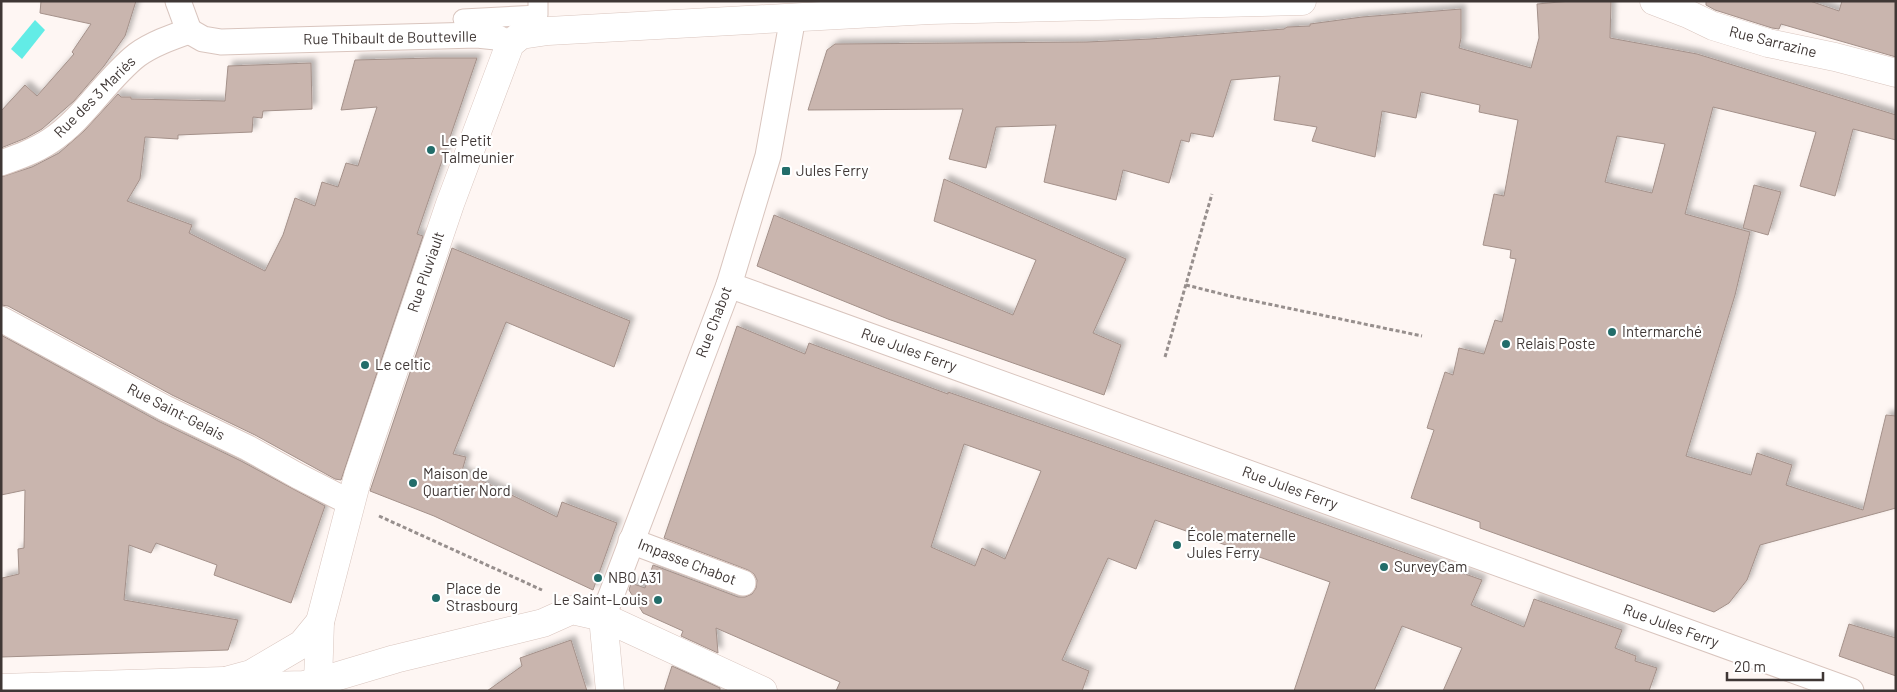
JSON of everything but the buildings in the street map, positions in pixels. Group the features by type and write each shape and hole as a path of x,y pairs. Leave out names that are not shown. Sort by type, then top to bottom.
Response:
{"main road":[{"path":"510,44 521,35 548,31 828,15 930,10 1302,1"},
{"name":"Rue Sarrazine","path":"1654,1 1688,14 1712,26 1768,43 1835,57 1896,73"},
{"name":"Rue Pluviault","path":"351,503 358,476 450,204 510,44"},
{"path":"317,686 320,622 351,503"},
{"path":"1,688 223,681 283,686 317,686 394,659 543,623 572,610 603,617 763,691"},
{"path":"603,617 610,691"},
{"path":"223,681 251,674 302,644 320,622"}],"street":[{"path":"178,1 189,31"},
{"path":"464,19 538,15 538,1"},
{"name":"Rue Chabot","path":"603,617 728,285 768,156 794,17"},
{"name":"Rue Thibault de Boutteville","path":"189,31 203,39 221,42 477,35 496,37 510,44"},
{"name":"Rue des 3 Mariés","path":"1,163 30,152 51,141 74,121 113,78 138,55 170,37 189,31"},
{"name":"Rue Jules Ferry","path":"728,285 1851,691"},
{"name":"Rue Saint-Gelais","path":"1,319 165,408 248,448 351,503"},
{"name":"Impasse Chabot","path":"631,541 744,583"}],"path":[{"path":"1165,357 1212,194"},
{"path":"1186,285 1422,336"},
{"path":"351,503 544,591 572,610"}],"water":[{"path":"35,20 45,30 22,59 11,49"}],"place":[{"name":"Le Petit Talmeunier","path":"431,150"},
{"name":"Jules Ferry","path":"786,171"},
{"name":"Intermarché","path":"1612,332"},
{"name":"Relais Poste","path":"1506,344"},
{"name":"Le celtic","path":"365,365"},
{"name":"Maison de Quartier Nord","path":"413,483"},
{"name":"École maternelle Jules Ferry","path":"1177,545"},
{"name":"SurveyCam","path":"1384,567"},
{"name":"NBO A31","path":"598,578"},
{"name":"Place de Strasbourg","path":"436,598"},
{"name":"Le Saint-Louis","path":"658,600"}]}
